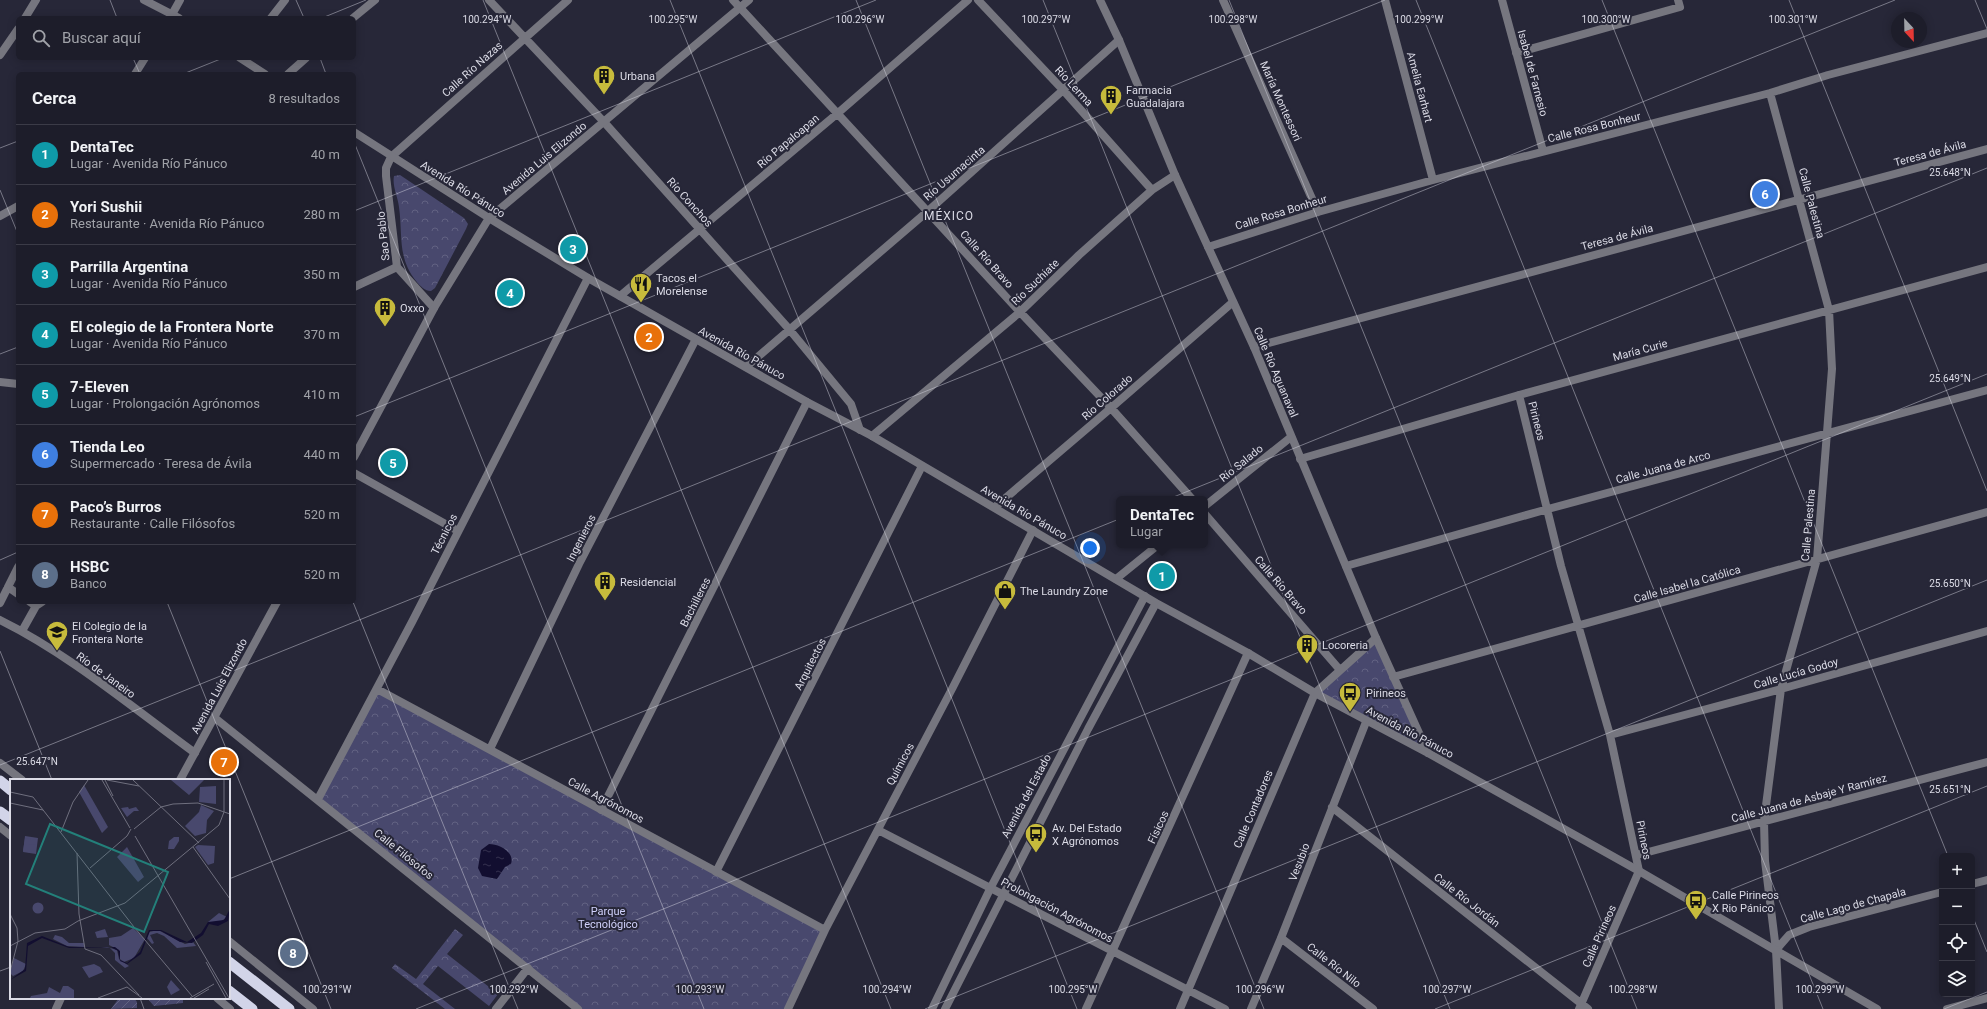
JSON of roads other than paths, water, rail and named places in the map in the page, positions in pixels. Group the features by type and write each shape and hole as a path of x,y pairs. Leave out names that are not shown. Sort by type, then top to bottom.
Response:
{"highway":[{"path":"0,781 10,789"},
{"path":"0,812 10,819"},
{"path":"230,963 289,1009"},
{"path":"230,992 252,1009"}],"street":[{"path":"26,16 36,0"},
{"path":"144,0 172,16"},
{"path":"174,16 180,0"},
{"path":"273,16 285,0"},
{"path":"355,16 374,0"},
{"name":"Río Conchos","path":"489,0 604,122 790,329 851,404 860,430"},
{"name":"Calle Río Nazas","path":"391,157 568,0"},
{"name":"Calle Río Bravo","path":"733,0 1020,312 1112,408 1189,496"},
{"name":"Avenida Luis Elizondo","path":"356,453 434,308 489,218 748,0"},
{"name":"Río Papaloapan","path":"620,296 838,113 968,0"},
{"name":"Río Lerma","path":"978,0 1064,91 1152,190"},
{"name":"Calle Río Aguanaval","path":"1100,0 1119,40 1175,175 1254,347 1376,638 1428,753"},
{"name":"María Montessori","path":"1223,0 1318,212"},
{"name":"Amelia Earhart","path":"1385,0 1433,180"},
{"name":"Isabel de Farnesio","path":"1502,0 1543,151"},
{"path":"1516,53 1679,4"},
{"path":"0,55 16,32"},
{"name":"Calle Rosa Bonheur","path":"1208,246 1318,212 1433,180 1770,93 1828,75 1987,33"},
{"name":"Río Usumacinta","path":"746,367 928,211 1064,91 1119,40"},
{"path":"136,72 144,60"},
{"path":"245,60 262,72"},
{"path":"290,72 304,60"},
{"name":"Calle Palestina","path":"1770,93 1829,310 1832,368 1817,559 1782,689 1764,821 1765,861 1776,950 1779,1009"},
{"name":"Avenida Río Pánuco","path":"356,133 391,157 588,278 807,402 872,436 1156,603 1248,653 1315,694 1366,722 1428,753 1639,871 1877,1009"},
{"name":"Teresa de Ávila","path":"1254,347 1987,149"},
{"name":"Sao Pablo","path":"356,286 397,267 386,176 386,168 391,157"},
{"name":"Río Suchiate","path":"872,436 1020,312 1079,255 1152,190 1175,175"},
{"path":"0,216 16,207"},
{"path":"397,267 434,308"},
{"name":"María Curie","path":"1300,459 1519,395 1987,267"},
{"name":"Técnicos","path":"318,800 377,689 588,278"},
{"name":"Río Colorado","path":"995,507 1112,408 1233,302"},
{"name":"Ingenieros","path":"490,748 579,564 696,339"},
{"path":"0,382 16,384"},
{"name":"Calle Juana de Arco","path":"1346,566 1548,509 1987,390"},
{"name":"Pirineos","path":"1519,395 1578,625 1610,735 1637,855 1639,871"},
{"name":"Bachilleres","path":"601,810 807,402"},
{"name":"Río Salado","path":"1208,504 1291,437"},
{"name":"Arquitectos","path":"716,872 922,466"},
{"path":"356,474 458,531"},
{"name":"Calle Isabel la Católica","path":"1393,677 1987,512"},
{"name":"Calle Río Bravo","path":"1208,517 1340,670"},
{"name":"Químicos","path":"788,1009 825,930 1033,530"},
{"path":"1116,579 1154,548"},
{"path":"0,603 16,571"},
{"path":"8,587 16,593"},
{"name":"Avenida del Estado","path":"932,1009 991,888 1145,596"},
{"path":"945,1009 1088,730 1156,603"},
{"path":"22,631 36,604"},
{"name":"Avenida Luis Elizondo","path":"181,779 276,604"},
{"name":"Río de Janeiro","path":"0,620 22,631 55,652 195,753"},
{"name":"Calle Lucía Godoy","path":"1610,735 1782,689 1987,631"},
{"name":"Calle Contadores","path":"1180,1009 1315,694 1376,638"},
{"name":"Físicos","path":"1086,1009 1248,653"},
{"name":"Calle Agrónomos","path":"377,689 490,748 601,810 825,930"},
{"name":"Calle Filósofos","path":"215,718 578,1009"},
{"name":"Vesubio","path":"1251,1009 1281,938 1366,722"},
{"name":"Calle Juana de Asbaje Y Ramírez","path":"1637,855 1987,762"},
{"path":"0,763 21,779"},
{"name":"Calle Río Jordán","path":"1332,807 1580,1006 1588,1009"},
{"path":"0,827 10,835"},
{"name":"Prolongación Agrónomos","path":"878,830 1225,1009"},
{"name":"Calle Pirineos","path":"1580,1006 1639,871"},
{"path":"1975,883 1987,880"},
{"name":"Calle Lago de Chapala","path":"1776,950 1789,935 1808,927 1939,893"},
{"name":"Calle Río Nilo","path":"1281,938 1373,1009"},
{"path":"230,942 313,1009"},
{"path":"496,1009 528,968"},
{"path":"1947,1009 1987,998"},
{"path":"56,1009 61,999"},
{"path":"218,999 230,1009"}],"water":[{"path":"489,844 501,847 508,852 512,860 511,864 505,867 497,879 482,876 478,868 481,850"}],"place":[{"name":"Urbana","path":"604,96"},
{"name":"Farmacia Guadalajara","path":"1111,116"},
{"name":"Tienda Leo","path":"1765,194"},
{"name":"Parrilla Argentina","path":"573,249"},
{"name":"El colegio de la Frontera Norte","path":"510,293"},
{"name":"Tacos el Morelense","path":"641,304"},
{"name":"Oxxo","path":"385,328"},
{"name":"Yori Sushii","path":"649,337"},
{"name":"7-Eleven","path":"393,463"},
{"name":"DentaTec","path":"1162,576"},
{"name":"Residencial","path":"605,602"},
{"name":"The Laundry Zone","path":"1005,610"},
{"name":"El Colegio de la Frontera Norte","path":"57,652"},
{"name":"Locoreria","path":"1307,664"},
{"name":"Pirineos","path":"1350,712"},
{"name":"Paco’s Burros","path":"224,762"},
{"name":"Av. Del Estado X Agrónomos","path":"1036,854"},
{"name":"Calle Pirineos X Rio Pánico","path":"1696,920"},
{"name":"HSBC","path":"293,953"}],"district":[{"name":"MÉXICO","path":"949,216"}],"park label":[{"name":"Parque Tecnológico","path":"608,917"}]}
